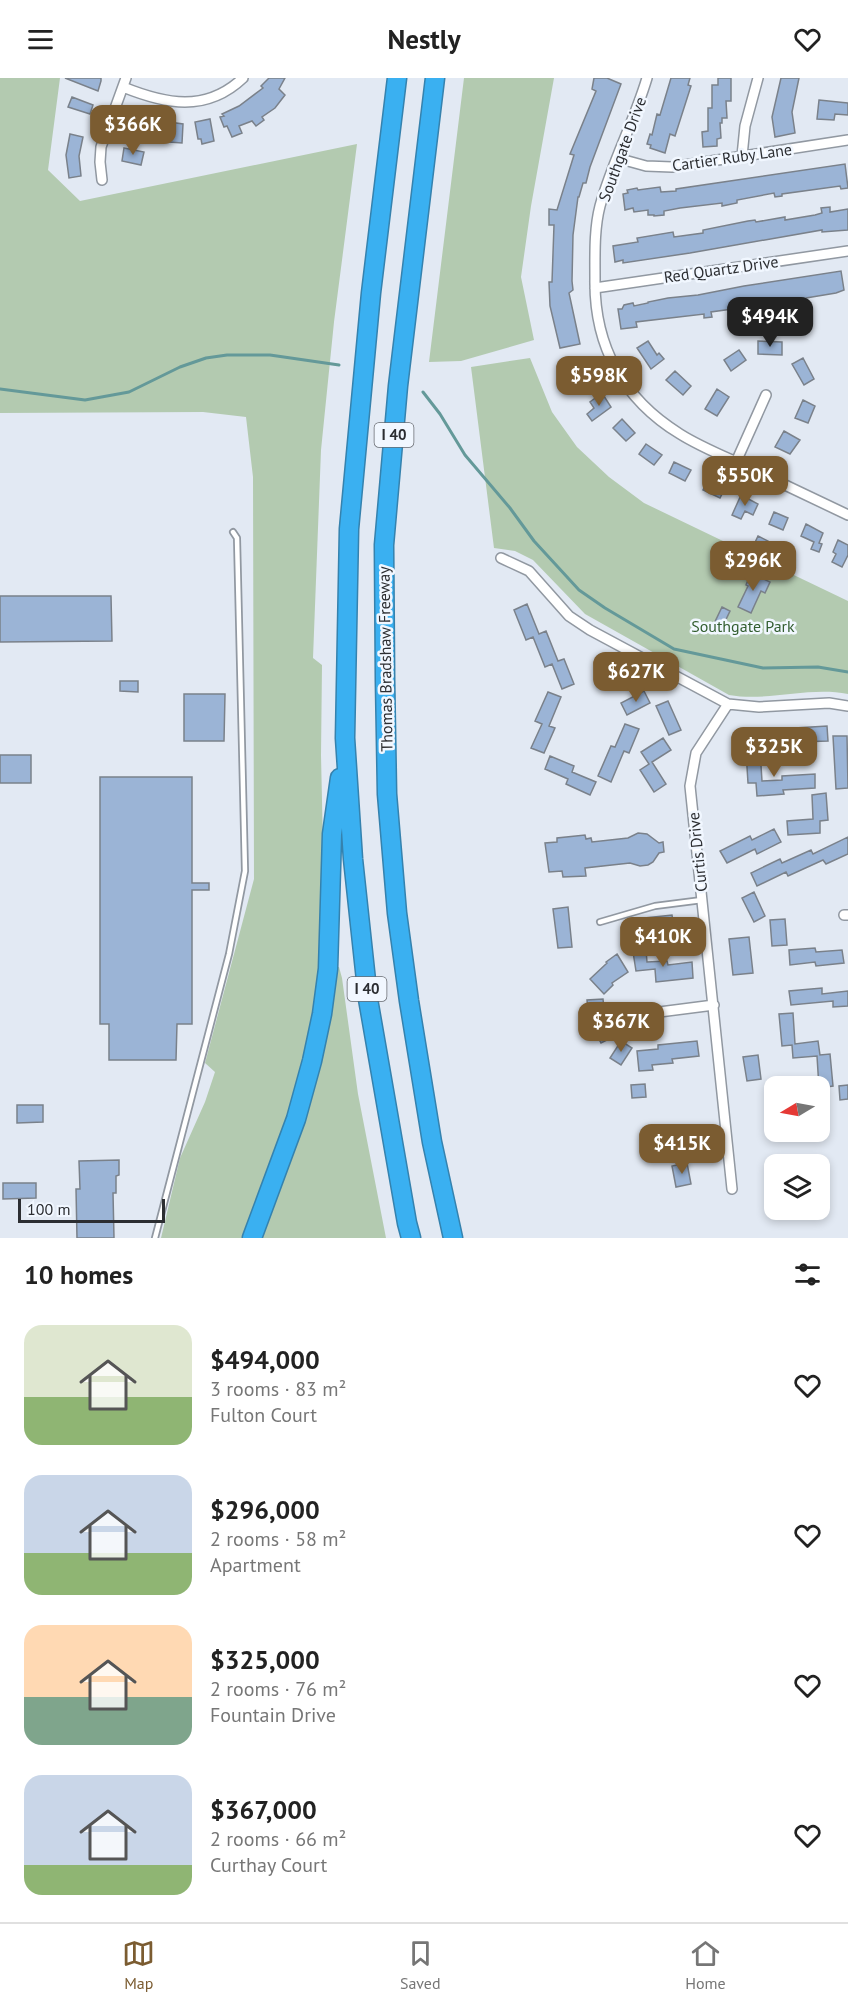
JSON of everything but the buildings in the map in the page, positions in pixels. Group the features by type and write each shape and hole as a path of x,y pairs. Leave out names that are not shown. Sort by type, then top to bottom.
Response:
{"highway":[{"name":"I 40","path":"397,78 371,293 349,529 345,738 352,859 368,999 411,1238"},
{"name":"Thomas Bradshaw Freeway","path":"435,78 398,386 385,534 385,680 387,794 397,913 432,1142 453,1238"},
{"path":"252,1238 296,1119 322,1014 328,969 332,834 345,738"}],"street":[{"path":"102,180 99,162 101,147 125,82 147,97 172,102 199,101 229,89 243,78"},
{"name":"Southgate Drive","path":"647,78 600,209 596,237 594,288 595,309 603,342 619,375 632,393 648,410 681,435 848,515"},
{"path":"742,156 741,143 758,78"},
{"name":"Cartier Ruby Lane","path":"617,158 659,167 848,140"},
{"name":"Red Quartz Drive","path":"594,288 848,251"},
{"path":"736,462 766,395"},
{"path":"501,558 529,571 569,616 590,630 728,704 759,706 829,703 848,706"},
{"name":"Curtis Drive","path":"728,704 696,753 690,786 732,1189"},
{"path":"644,1014 714,1005"}],"lane":[{"path":"154,1238 229,954 245,872 237,538 233,532"},
{"path":"600,922 655,906 702,900"}],"green space":[{"path":"0,78 60,78 48,170 80,201 357,144 334,322 321,450 313,658 322,665 324,892 321,967 312,1032 300,1081 245,1238 161,1238 180,1158 205,1102 215,1072 205,1063 254,879 253,477 246,417 203,412 0,413"},
{"path":"464,78 554,78 521,277 534,340 461,361 429,362"},
{"name":"Southgate Park","path":"530,358 552,412 577,447 609,477 644,503 848,601 848,694 818,692 759,697 729,695 585,614 533,560 515,551 494,548 471,367"},
{"path":"335,967 339,967 342,978 358,1094 386,1238 259,1238"}],"waterway":[{"path":"0,389 85,400 129,392 180,367 206,358 227,355 270,355 339,365"},
{"path":"423,392 440,414 465,455 510,508 534,541 579,590 605,608 674,649 763,668 818,667 848,672"}]}
